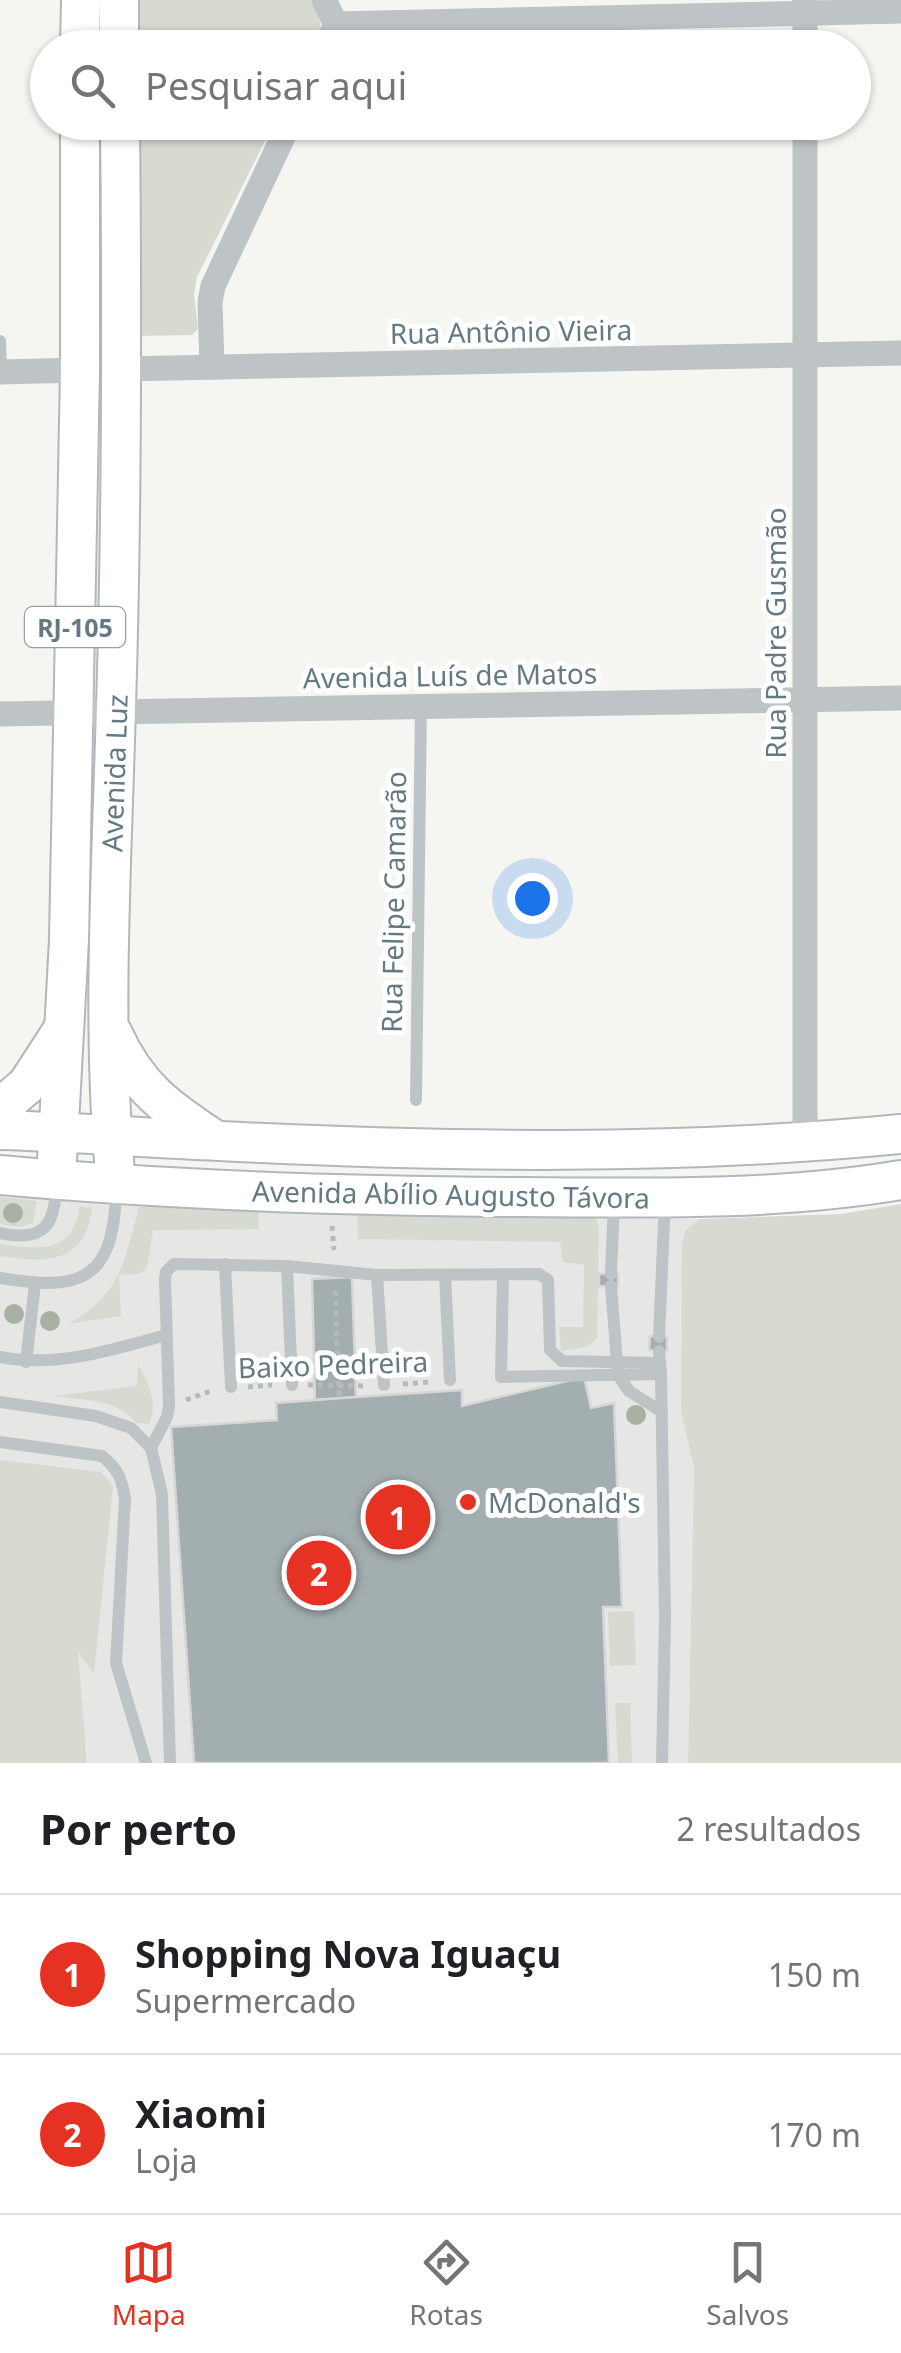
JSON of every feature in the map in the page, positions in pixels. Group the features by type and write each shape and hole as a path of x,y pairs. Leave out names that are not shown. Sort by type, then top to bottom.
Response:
{"main road":[{"path":"80,30 81,0"},
{"path":"119,0 119,30"},
{"name":"Avenida Luz","path":"56,1179 66,1024 80,370 80,140"},
{"name":"Avenida Luz","path":"116,1183 111,1030 112,763 123,369 120,140"},
{"path":"0,1108 28,1086 66,1024"},
{"path":"111,1030 122,1054 152,1095 217,1141"},
{"name":"Avenida Abílio Augusto Távora","path":"0,1130 416,1148 617,1150 805,1144 901,1134"},
{"path":"56,1179 94,1164 112,1135"},
{"path":"674,1198 786,1162 805,1144"},
{"name":"Avenida Abílio Augusto Távora","path":"0,1175 332,1195 614,1198 784,1194 901,1180"}],"street":[{"path":"324,0 330,30"},
{"path":"429,30 805,7 901,11"},
{"path":"212,367 213,286 282,140"},
{"name":"Rua Padre Gusmão","path":"805,140 805,1144"},
{"name":"Rua Antônio Vieira","path":"123,369 901,353"},
{"path":"0,372 80,370"},
{"name":"Avenida Luís de Matos","path":"0,714 901,698"}],"lane":[{"path":"0,341 0,372"},
{"name":"Rua Felipe Camarão","path":"416,1100 420,705"},
{"path":"0,1233 26,1235 44,1229 54,1213 56,1179"},
{"path":"0,1278 35,1284 73,1283 93,1270 110,1242 116,1183"},
{"path":"614,1198 611,1280 617,1370 629,1392 662,1412"},
{"path":"662,1763 660,1356 674,1198"},
{"path":"151,1448 169,1406 164,1280 170,1267 186,1263 287,1266 376,1275 538,1274 548,1280 550,1350 562,1362 617,1370"},
{"path":"225,1264 231,1387"},
{"path":"287,1266 292,1384"},
{"path":"502,1274 501,1377 617,1370 660,1356"},
{"path":"376,1275 384,1386"},
{"path":"445,1275 450,1380"},
{"path":"26,1362 35,1284"},
{"path":"0,1357 26,1362 58,1360 166,1335"},
{"path":"0,1402 96,1416 131,1428 151,1448 162,1494 170,1763"},
{"path":"0,1442 102,1456 122,1478 125,1499 116,1663 146,1763"}],"path":[{"path":"332,1228 339,1398"},
{"name":"Baixo Pedreira","path":"169,1406 204,1391 231,1387 384,1386 450,1380"}],"shaded area":[{"path":"140,0 315,0 321,24 319,30 140,30"},
{"path":"139,140 266,140 197,277 194,294 198,329 192,335 138,336"},
{"path":"0,1195 116,1206 332,1210 357,1215 699,1219 688,1763 87,1763 87,1748 0,1490"},
{"path":"0,1197 37,1201 33,1223 20,1227 0,1224"},
{"path":"901,1204 901,1763 688,1763 694,1467 681,1411 685,1231 699,1219 841,1214"},
{"path":"80,1206 92,1208 88,1226 82,1240 61,1256 33,1260 0,1256 0,1244 41,1247 62,1241 76,1222"},
{"path":"139,1207 258,1209 259,1229 153,1230 147,1267 139,1274 119,1275 121,1316 68,1324 110,1288 124,1260"},
{"path":"357,1215 595,1217 599,1228 597,1338 589,1346 561,1351 559,1327 583,1327 584,1265 563,1262 560,1242 358,1239"},
{"path":"138,1364 153,1401 149,1424 136,1423 109,1405 52,1396 137,1386"},
{"path":"0,1460 101,1472 113,1486 94,1674 78,1652 87,1763 0,1763"},
{"path":"634,1611 636,1665 610,1666 608,1612"},
{"path":"615,1703 630,1703 632,1763 618,1763"}],"building":[{"path":"599,1274 618,1274 618,1286 599,1286"},
{"path":"352,1277 356,1397 315,1400 312,1279"},
{"path":"650,1336 667,1337 667,1351 649,1350"},
{"path":"584,1377 591,1408 614,1403 622,1607 603,1607 609,1763 194,1763 171,1427 277,1420 276,1403 356,1397 462,1390 462,1406"}],"place":[{"name":"McDonald's","path":"468,1502"},
{"name":"Shopping Nova Iguaçu","path":"398,1517"},
{"name":"Xiaomi","path":"319,1573"}]}
